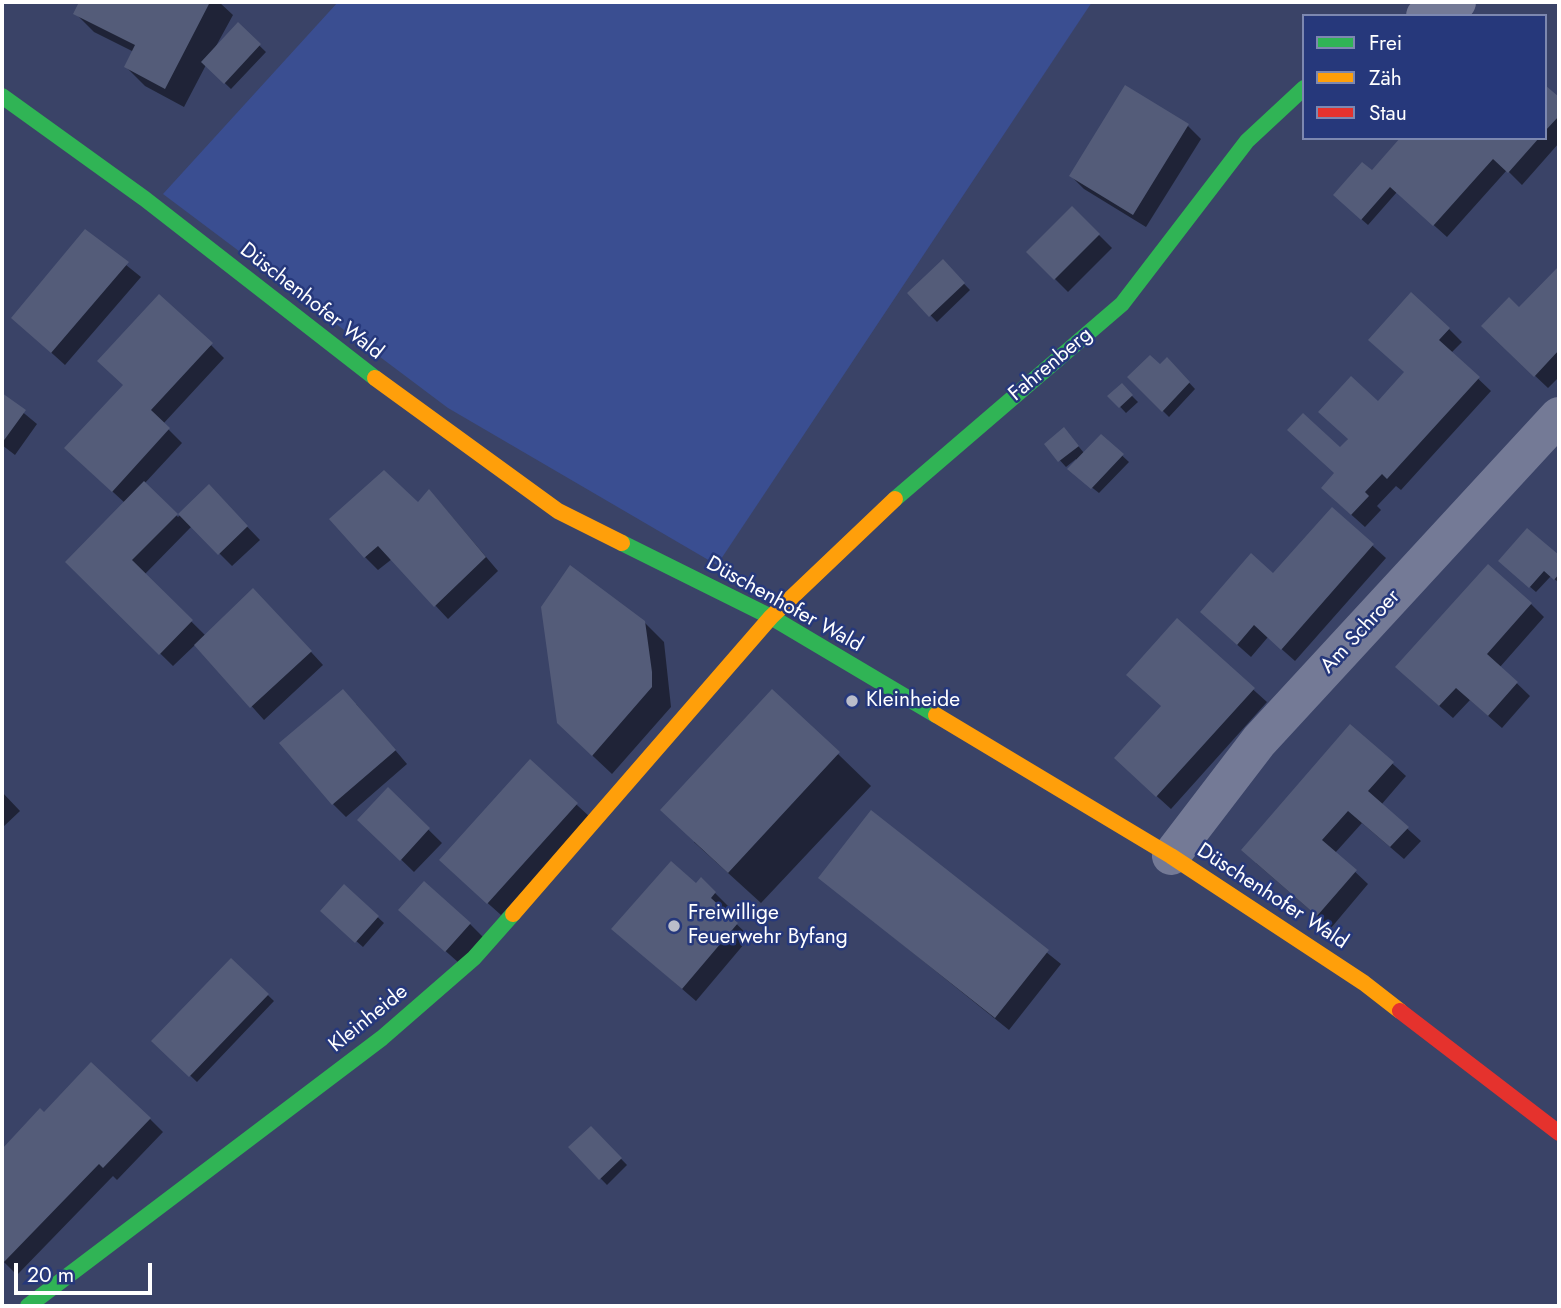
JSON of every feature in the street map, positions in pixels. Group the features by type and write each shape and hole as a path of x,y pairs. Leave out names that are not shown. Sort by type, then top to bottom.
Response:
{"street":[{"path":"1430,14 1457,2"},
{"name":"Fahrenberg","path":"771,617 929,467 1122,304 1247,141 1302,90"},
{"name":"Düschenhofer Wald","path":"2,96 145,199 337,351 558,512 771,617 1171,856 1364,983 1559,1133"},
{"name":"Am Schroer","path":"1171,856 1259,741 1559,416"},
{"name":"Kleinheide","path":"28,1306 382,1038 474,958 771,617"}],"shaded area":[{"path":"338,2 1092,2 717,565 448,408 163,194"}],"building":[{"path":"79,2 210,2 165,89 124,67 135,45 73,14"},
{"path":"238,22 261,44 224,84 201,62"},
{"path":"1125,85 1189,124 1133,215 1069,176"},
{"path":"1547,87 1559,97 1559,116 1547,129"},
{"path":"1398,140 1537,140 1508,173 1493,159 1433,226 1390,187 1361,220 1333,195 1362,162 1372,170"},
{"path":"1072,206 1100,234 1054,280 1026,252"},
{"path":"85,229 129,262 51,353 11,318"},
{"path":"943,259 965,283 929,317 907,293"},
{"path":"1559,266 1559,350 1534,377 1481,326 1509,297 1519,307"},
{"path":"1411,292 1450,328 1439,340 1480,377 1387,479 1382,474 1365,492 1369,496 1351,515 1321,488 1334,473 1287,430 1303,413 1340,447 1348,439 1318,412 1351,376 1378,401 1404,372 1368,340"},
{"path":"159,294 213,343 151,410 170,428 112,492 64,448 123,385 97,361"},
{"path":"1150,355 1160,364 1167,357 1190,382 1162,412 1127,377"},
{"path":"1122,383 1133,395 1119,408 1107,396"},
{"path":"2,393 26,410 2,443"},
{"path":"1064,427 1079,446 1058,462 1044,444"},
{"path":"1101,434 1124,454 1091,489 1067,469"},
{"path":"384,470 418,502 429,489 486,557 434,607 378,546 364,558 329,519"},
{"path":"144,481 178,514 132,560 193,620 159,655 65,562"},
{"path":"209,484 248,526 218,555 178,514"},
{"path":"1332,507 1374,544 1281,650 1254,625 1237,645 1200,612 1251,553 1273,573"},
{"path":"1527,528 1559,555 1559,574 1554,580 1544,571 1529,588 1498,561"},
{"path":"1488,564 1532,603 1487,654 1518,682 1488,716 1456,688 1439,706 1395,667"},
{"path":"570,565 645,621 652,672 652,687 592,756 557,723 541,607"},
{"path":"253,588 312,651 250,708 194,645"},
{"path":"1177,618 1255,688 1156,797 1114,758 1161,706 1126,675"},
{"path":"343,689 396,750 332,805 279,743"},
{"path":"772,689 840,752 728,873 660,810"},
{"path":"1350,724 1394,762 1368,791 1409,827 1390,847 1348,811 1322,840 1357,870 1317,916 1241,850"},
{"path":"530,759 578,803 487,904 439,860"},
{"path":"388,787 430,828 400,861 357,820"},
{"path":"871,810 1049,950 995,1018 818,878"},
{"name":"Freiwillige Feuerwehr Byfang","path":"671,861 696,883 701,877 716,892 711,898 738,923 682,989 611,929"},
{"path":"424,881 471,923 445,952 398,910"},
{"path":"344,884 379,916 355,943 320,911"},
{"path":"231,958 269,994 189,1077 151,1041"},
{"path":"91,1062 151,1118 103,1168 99,1164 3,1263 2,1149 40,1108 44,1112"},
{"path":"591,1126 622,1158 599,1180 568,1147"}],"traffic: fast":[{"path":"895,499 1122,304 1247,141 1302,90"},
{"path":"2,96 145,199 375,378"},
{"path":"622,543 771,617 936,715"},
{"path":"28,1306 382,1038 474,958 513,914"}],"traffic: slow":[{"path":"375,378 558,511 622,543"},
{"path":"513,914 771,617 895,499"},
{"path":"936,715 1171,856 1364,983 1400,1011"}],"traffic: jam":[{"path":"1400,1011 1559,1133"}],"place":[{"name":"Kleinheide","path":"852,701"},
{"name":"Freiwillige Feuerwehr Byfang","path":"674,926"}]}
